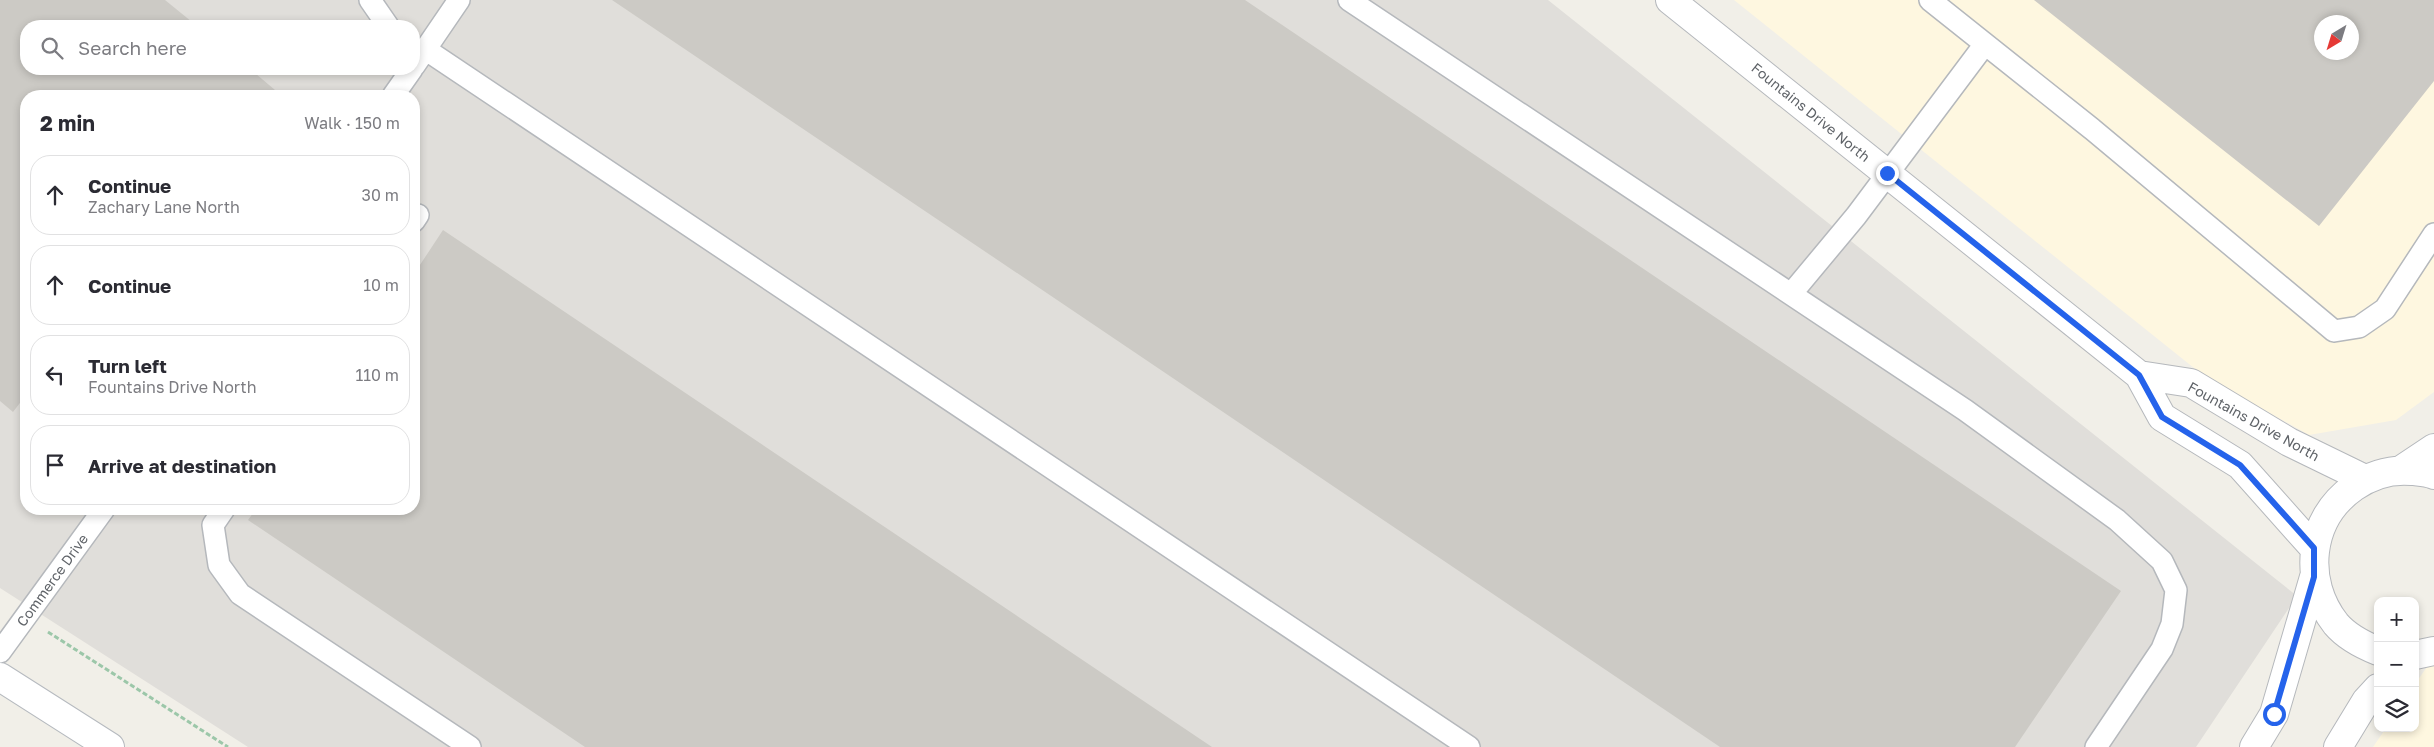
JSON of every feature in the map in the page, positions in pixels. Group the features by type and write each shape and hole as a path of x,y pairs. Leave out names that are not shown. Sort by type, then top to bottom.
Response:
{"street":[{"name":"Fountains Drive North","path":"1670,0 2139,375 2162,417 2240,465 2314,548"},
{"name":"Fountains Drive North","path":"2139,375 2191,383 2289,442 2365,480"},
{"path":"2401,470 2434,448"},
{"path":"2254,747 2274,714 2314,577 2314,548 2324,520 2341,496 2365,480 2382,473 2401,470 2434,475"},
{"path":"2314,577 2322,603 2337,626 2358,643 2374,649"},
{"path":"2419,654 2434,652"},
{"path":"0,678 110,747"},
{"path":"2338,747 2366,700 2374,692"}],"lane":[{"path":"370,0 384,20"},
{"path":"420,57 459,0"},
{"path":"1349,0 1973,416 2117,520 2162,562 2176,590 2172,624 2162,649 2096,747"},
{"path":"1930,0 2092,129 2334,331 2359,327 2385,309 2434,234"},
{"path":"1791,294 1856,216 1985,44"},
{"path":"420,66 1469,747"},
{"path":"397,90 408,75"},
{"name":"Commerce Drive","path":"0,652 100,515"},
{"path":"220,515 213,525 219,565 240,594 470,747"}],"path":[{"path":"25,617 228,747"}],"shaded area":[{"path":"0,0 1548,0 2297,596 2196,747 248,747 0,588"},
{"path":"1734,0 2434,0 2434,392 2396,420 2309,435 2204,376"},
{"path":"2434,657 2434,747 2373,747 2383,732 2419,732 2419,678"}],"building":[{"path":"0,0 165,0 190,20 20,20 20,75 257,75 275,90 20,90 20,403 13,412 0,401"},
{"path":"612,0 1245,0 2121,591 2015,747 1720,747"},
{"path":"2034,0 2434,0 2434,81 2319,226"},
{"path":"443,230 1212,747 585,747 248,520 252,515 420,515 420,265"}],"route":[{"path":"1887,173 2139,375 2162,417 2240,465 2314,548 2314,577 2274,714"}]}
